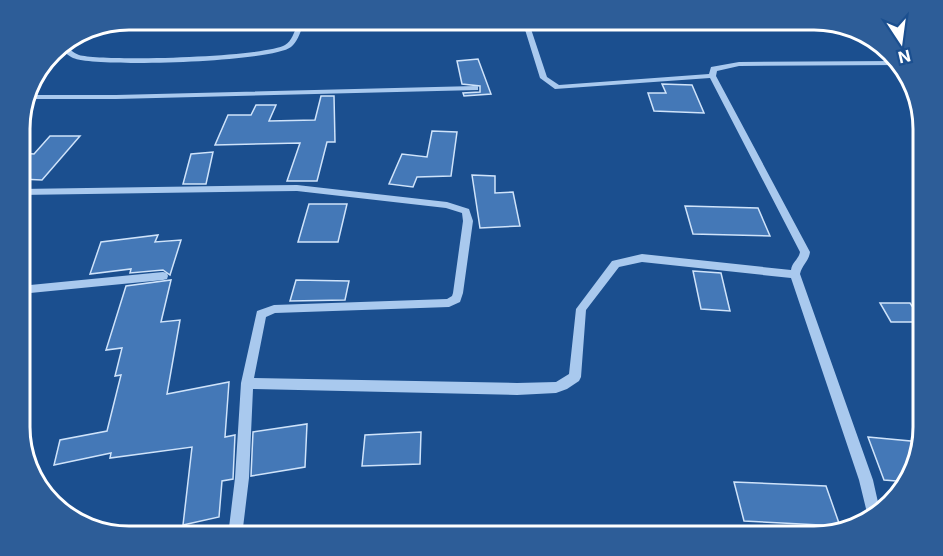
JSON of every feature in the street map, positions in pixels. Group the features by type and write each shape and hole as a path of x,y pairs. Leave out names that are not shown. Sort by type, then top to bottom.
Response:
{"street":[{"path":"69,51 74,56 97,60 250,53 286,48 292,43 298,30"},
{"path":"528,30 544,78 558,87 712,76"},
{"path":"871,63 739,64 714,69 712,76 805,252 804,258 797,264 795,273 866,480 872,507"},
{"path":"35,97 475,88"},
{"path":"30,192 297,188 447,205 466,211 468,221 456,299 437,304 268,311 259,319 247,383 242,478 236,526"},
{"path":"247,383 517,389 559,387 569,384 575,378 581,309 616,264 642,258 795,273"},
{"path":"30,289 163,276"}],"building":[{"path":"478,59 491,94 464,96 463,93 480,92 480,86 462,84 457,61"},
{"path":"662,84 692,85 704,113 654,111 648,93 666,93"},
{"path":"321,96 334,96 335,142 327,142 317,181 287,181 300,143 215,145 228,115 251,115 256,105 276,105 269,121 315,120"},
{"path":"432,131 457,132 451,176 417,177 413,187 389,184 402,154 427,157"},
{"path":"50,136 80,136 42,180 30,179 30,154 34,154"},
{"path":"213,152 206,184 183,184 191,154"},
{"path":"472,175 495,176 495,193 513,192 520,226 480,228"},
{"path":"309,204 347,204 338,242 298,242"},
{"path":"685,206 758,208 770,236 693,234"},
{"path":"158,235 155,242 181,240 170,275 163,270 130,273 131,269 90,274 101,242"},
{"path":"693,271 721,273 730,311 701,309"},
{"path":"171,280 161,322 180,320 167,394 229,382 225,437 235,435 233,479 222,481 219,517 183,525 192,447 110,458 111,453 54,465 60,440 107,431 121,375 115,376 122,348 106,350 126,286"},
{"path":"296,280 349,281 345,300 290,301"},
{"path":"880,303 910,303 913,307 913,322 891,322"},
{"path":"307,424 305,467 251,476 253,432"},
{"path":"421,432 420,464 362,466 365,435"},
{"path":"868,437 912,441 908,459 897,481 884,480"},
{"path":"734,482 826,486 839,523 825,525 744,521"}]}
